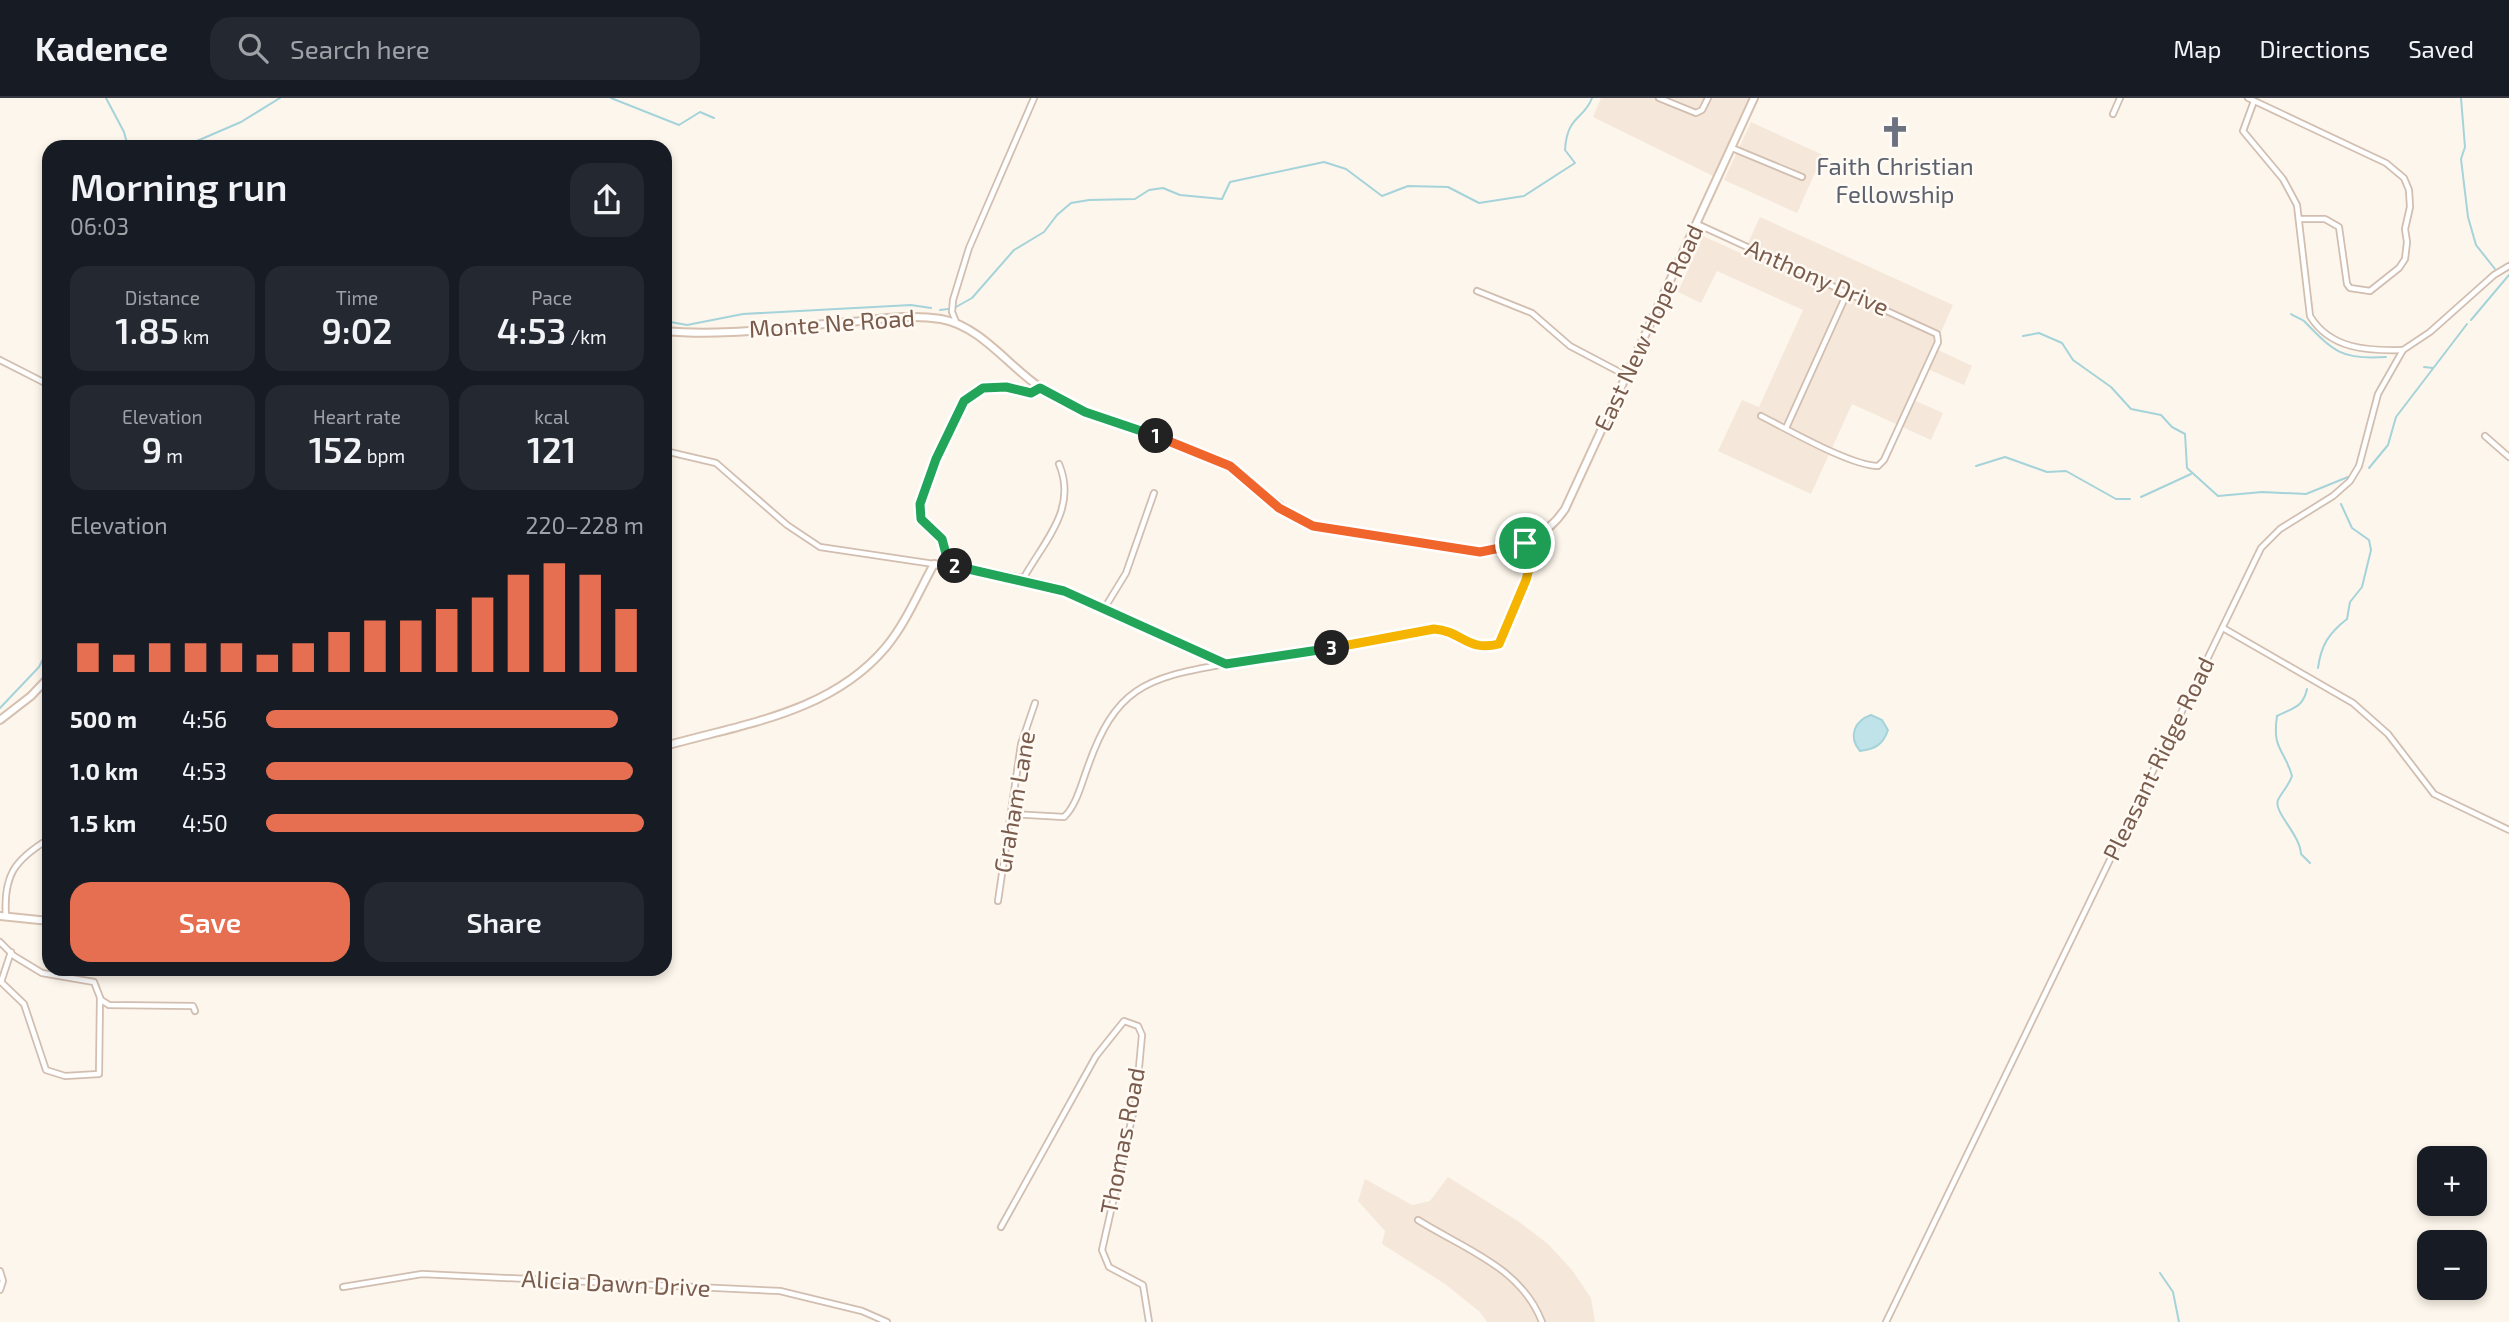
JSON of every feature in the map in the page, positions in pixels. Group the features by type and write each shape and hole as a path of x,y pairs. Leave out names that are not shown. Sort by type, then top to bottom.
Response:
{"street":[{"path":"957,324 952,312 953,300 969,248 991,191 1034,98"},
{"path":"1659,98 1692,112 1702,110 1708,98"},
{"name":"East New Hope Road","path":"1525,543 1547,531 1565,509 1754,98"},
{"path":"2113,114 2120,98"},
{"path":"2248,98 2386,163 2404,178 2409,190 2405,259 2399,268 2370,291 2350,288 2347,284 2339,227 2325,219 2300,219"},
{"path":"2254,101 2243,131 2292,192 2300,219 2310,316 2319,329 2351,347 2403,350"},
{"path":"1732,148 1802,177"},
{"name":"Anthony Drive","path":"1697,224 1937,334 1938,342 1884,460 1878,466 1870,466 1786,428"},
{"name":"Pleasant Ridge Road","path":"1886,1322 2253,563 2270,538 2343,490 2350,481 2359,467 2378,394 2403,350 2430,332 2494,275 2509,266"},
{"path":"1477,291 1532,313 1570,346 1628,376"},
{"path":"1761,416 1786,428 1848,291"},
{"name":"Monte Ne Road","path":"672,331 729,332 929,317 957,324 983,340 1040,388 1085,412 1213,458 1249,479 1294,518 1313,526 1480,552 1525,543"},
{"path":"0,360 42,381"},
{"path":"949,565 942,539 921,519 920,504 958,412 964,401 983,388 1006,387 1031,393 1040,388"},
{"path":"2484,436 2509,457"},
{"path":"672,453 716,463 731,473 788,525 820,547 949,565 1023,579 1064,591 1226,664"},
{"path":"1023,579 1064,511 1066,480 1059,464"},
{"path":"1104,609 1126,572 1154,493"},
{"path":"1013,814 1064,817 1078,793 1098,737 1132,694 1147,683 1179,672 1299,654 1434,629 1444,630 1482,648 1499,644 1530,565 1525,543"},
{"path":"672,744 776,718 836,687 871,662 888,645 934,564"},
{"path":"2223,628 2353,703 2388,734 2434,794 2509,830"},
{"path":"0,720 42,684"},
{"name":"Graham Lane","path":"998,901 1013,814 1021,744 1035,703"},
{"path":"42,845 15,866 5,887 3,916 42,920"},
{"path":"0,942 42,973"},
{"path":"11,952 1,982 24,1004 33,1039 46,1070 65,1076 99,1073 100,998 94,982 59,976"},
{"path":"100,998 109,1005 192,1006 195,1011"},
{"name":"Thomas Road","path":"1001,1227 1096,1056 1124,1021 1138,1026 1142,1035 1136,1100 1102,1250 1109,1267 1143,1285 1149,1322"},
{"path":"1418,1220 1512,1277 1526,1291 1542,1322"},
{"path":"0,1270 3,1281 0,1290"},
{"name":"Alicia Dawn Drive","path":"343,1287 422,1274 780,1291 862,1311 887,1322"}],"shaded area":[{"path":"1601,98 1751,98 1715,177 1593,117"},
{"path":"1751,122 1823,155 1797,213 1724,180"},
{"path":"1760,217 1953,305 1934,348 1972,366 1964,385 1923,367 1909,398 1943,413 1931,440 1852,404 1811,494 1718,451 1742,400 1759,407 1803,310 1717,271 1701,303 1678,292 1703,236 1743,254"},
{"path":"1448,1177 1518,1221 1548,1244 1572,1270 1591,1298 1595,1322 1487,1322 1480,1312 1445,1284 1382,1244 1385,1231 1358,1201 1365,1179 1412,1205 1430,1201"}],"water":[{"path":"1871,715 1882,720 1888,730 1878,745 1860,751 1854,740 1855,730 1860,721"}],"waterway":[{"path":"106,98 126,140"},
{"path":"199,140 241,122 280,98"},
{"path":"611,98 679,125 700,112 714,118"},
{"path":"956,307 972,298 1014,250 1044,232 1071,203 1135,199 1149,190 1163,188 1180,195 1222,199 1230,182 1324,162 1346,169 1382,196 1408,186 1448,187 1479,203 1524,196 1575,163 1565,150 1566,139 1572,124 1592,98"},
{"path":"2461,98 2465,147 2461,159 2468,217 2476,245 2495,269"},
{"path":"2471,320 2509,275"},
{"path":"672,322 687,325 743,314 911,305 931,308"},
{"path":"940,310 948,309"},
{"path":"2291,314 2304,321 2324,341 2340,352 2359,357 2386,357"},
{"path":"2369,468 2388,445 2396,417 2467,324"},
{"path":"2023,336 2039,333 2062,343 2073,360 2111,387 2131,409 2161,415 2172,427 2185,434 2187,468 2218,496 2262,492 2306,494 2348,477"},
{"path":"2424,367 2433,368"},
{"path":"1976,466 2005,457 2047,472 2066,471 2116,499 2130,499"},
{"path":"2141,497 2191,474"},
{"path":"2318,668 2327,640 2347,619 2350,602 2362,587 2371,550 2369,540 2352,528 2341,504"},
{"path":"0,708 42,661"},
{"path":"2307,689 2300,704 2277,716 2276,736 2292,776 2278,800 2279,811 2300,846 2301,854 2310,863"},
{"path":"2160,1273 2173,1292 2179,1322"}],"place":[{"name":"Faith Christian Fellowship","path":"1895,132"}],"route":[{"path":"1006,387 1031,393 1040,388 1085,412 1195,450 1230,466 1249,479 1279,508 1313,526 1480,552 1501,550 1525,543 1530,565 1499,644 1482,648 1444,630 1434,629 1260,661 1226,664 1064,591 1023,579 949,565 942,539 921,519 920,504 936,459 964,401 983,388 1006,387"}]}
